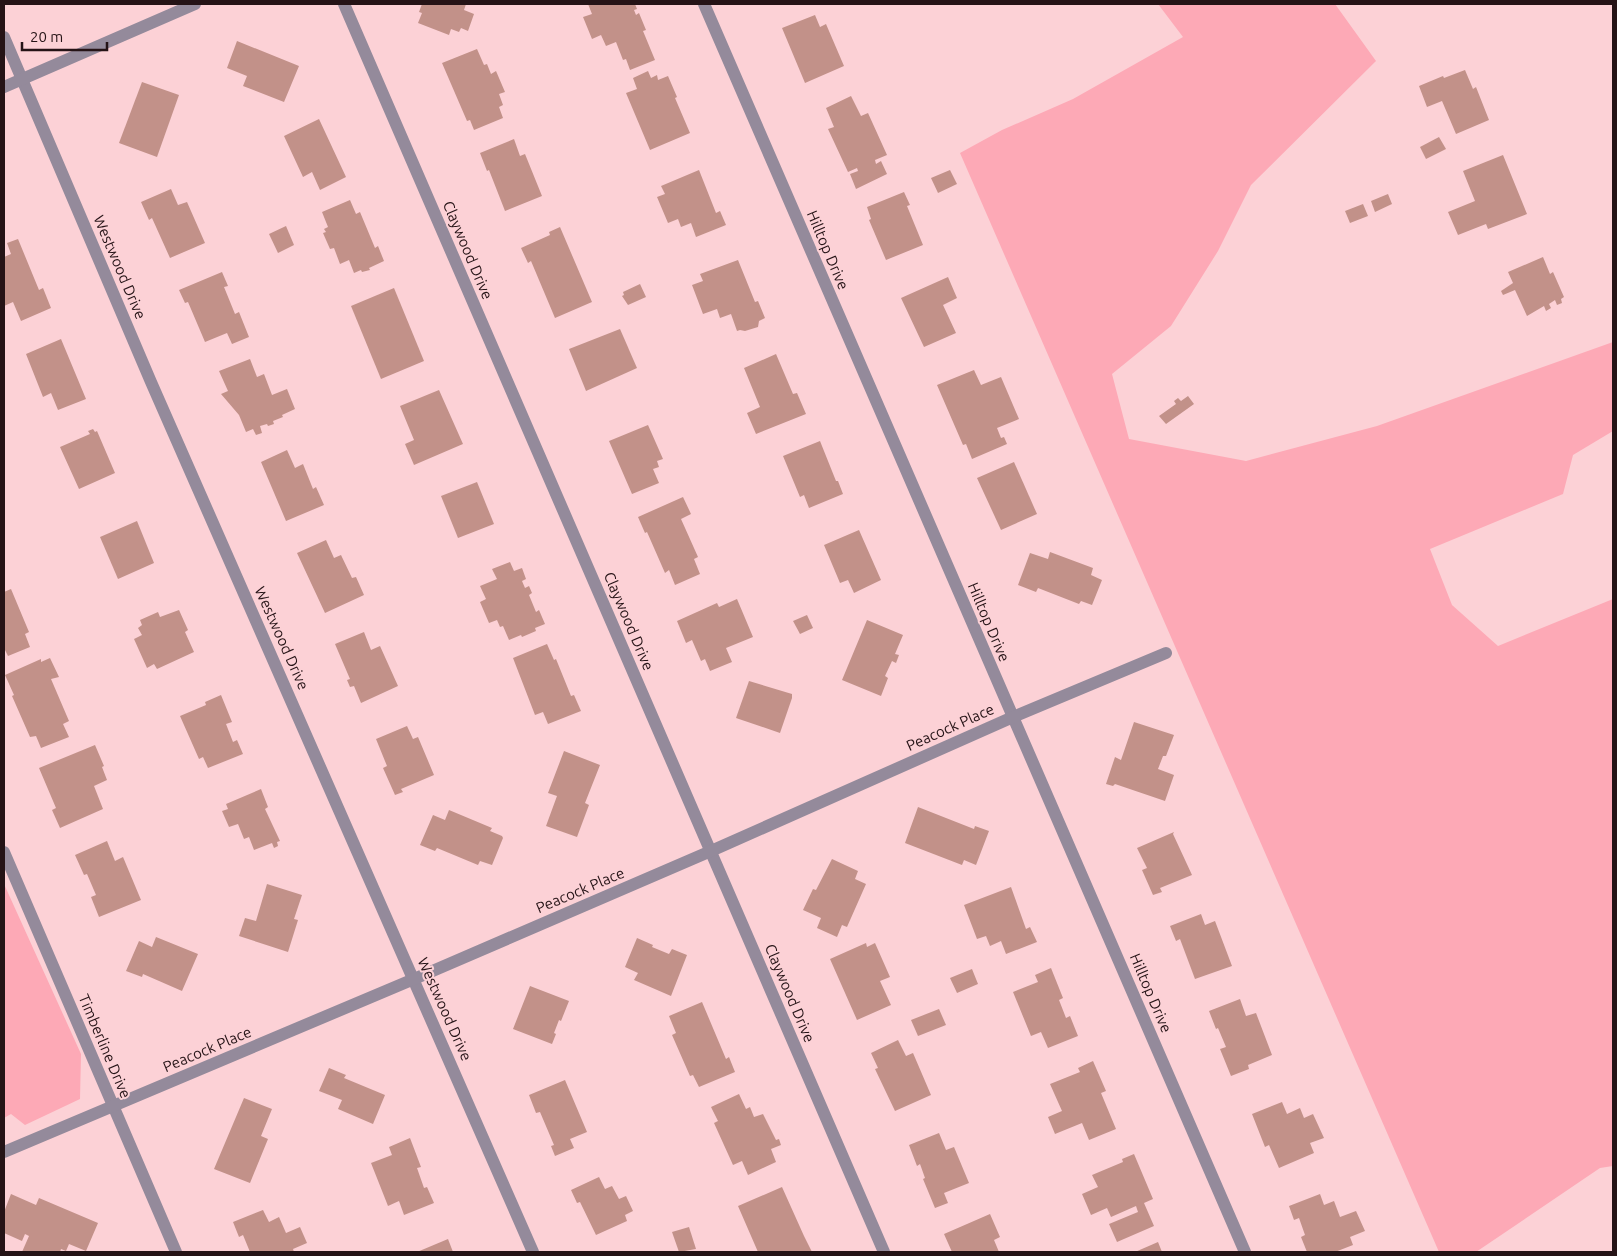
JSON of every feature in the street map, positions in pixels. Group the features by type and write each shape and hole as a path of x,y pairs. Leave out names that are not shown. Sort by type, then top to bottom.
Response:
{"street":[{"path":"4,87 195,4"},
{"name":"Claywood Drive","path":"344,4 884,1252"},
{"name":"Hilltop Drive","path":"704,4 1246,1252"},
{"name":"Westwood Drive","path":"4,37 151,382 533,1252"},
{"name":"Peacock Place","path":"4,1152 414,979 711,851 1013,717 1166,653"},
{"name":"Timberline Drive","path":"4,852 176,1252"}],"shaded area":[{"path":"1158,4 1335,4 1376,61 1251,185 1218,251 1171,326 1112,374 1129,439 1246,461 1377,426 1613,342 1613,431 1573,455 1563,494 1430,549 1452,605 1498,646 1613,599 1613,1166 1600,1168 1476,1252 1439,1252 960,153 1002,130 1073,99 1183,37"},
{"path":"4,884 81,1054 80,1099 25,1125 11,1114 4,1118"}],"building":[{"path":"422,4 466,4 464,10 474,14 468,31 461,28 459,32 451,29 449,35 418,23 422,13 419,12"},
{"path":"588,4 635,4 637,9 634,10 636,15 639,13 646,30 643,31 655,60 630,70 626,59 623,60 616,42 606,46 601,35 592,39 583,17 592,14"},
{"path":"815,15 820,27 826,24 844,66 805,83 782,28"},
{"path":"237,41 299,66 284,102 243,86 247,76 227,68"},
{"path":"477,49 484,65 487,64 491,74 496,71 505,92 499,94 503,105 499,107 503,118 474,130 470,120 467,121 442,63"},
{"path":"1465,70 1473,89 1476,87 1489,120 1456,134 1442,101 1427,107 1419,86 1443,76 1444,78"},
{"path":"648,71 651,78 657,75 658,80 668,76 690,133 650,150 626,93 637,89 633,78"},
{"path":"142,82 179,95 157,157 119,143"},
{"path":"851,96 861,116 868,113 887,155 875,160 876,164 881,161 887,174 856,189 850,174 858,171 857,168 848,172 828,129 834,127 826,108"},
{"path":"319,119 346,177 320,190 312,172 303,177 284,136"},
{"path":"1439,137 1446,149 1426,159 1420,147"},
{"path":"514,139 520,156 525,154 542,196 505,211 489,170 487,171 480,153"},
{"path":"1503,155 1527,214 1488,229 1486,224 1458,235 1448,212 1475,201 1463,171"},
{"path":"699,170 716,213 720,211 726,225 696,237 691,223 681,227 678,219 668,223 657,197 665,194 661,186"},
{"path":"950,170 957,184 938,193 931,178"},
{"path":"171,189 178,205 187,202 205,243 170,258 152,218 149,220 141,202"},
{"path":"904,192 910,205 907,206 923,245 886,260 869,220 871,219 867,207"},
{"path":"1388,194 1392,204 1375,212 1371,201"},
{"path":"350,200 356,214 360,212 375,248 378,246 384,261 369,268 370,270 362,272 361,270 354,273 349,260 340,264 334,248 330,249 323,233 326,232 324,229 328,227 322,212"},
{"path":"1363,204 1368,216 1350,223 1345,211"},
{"path":"286,226 294,245 278,253 269,234"},
{"path":"560,227 592,302 555,318 531,261 528,263 521,248 550,235 549,232"},
{"path":"18,239 39,290 43,288 51,308 21,321 13,302 4,306 4,257 11,254 7,243"},
{"path":"1543,257 1550,274 1553,272 1564,297 1561,299 1562,303 1557,305 1555,300 1549,304 1551,308 1546,311 1544,306 1527,316 1515,290 1503,295 1501,291 1513,283 1508,272"},
{"path":"738,260 755,302 758,301 765,318 759,321 758,327 745,331 737,331 731,314 720,318 717,309 703,314 692,285 703,281 700,274"},
{"path":"222,272 228,286 224,287 235,314 239,312 249,337 232,344 227,333 205,342 188,302 185,303 179,290"},
{"path":"948,277 957,298 943,305 956,333 924,347 901,298"},
{"path":"640,284 646,297 628,305 622,296 624,295 623,292"},
{"path":"394,288 424,361 381,379 351,306"},
{"path":"620,329 637,368 586,391 569,349"},
{"path":"61,339 86,399 58,410 51,393 43,397 26,354"},
{"path":"776,354 793,394 797,393 806,414 756,434 747,413 760,407 744,368"},
{"path":"250,359 257,377 264,374 272,395 287,389 295,409 273,421 274,424 260,426 262,433 256,435 253,429 246,432 239,415 221,394 228,391 219,371"},
{"path":"974,370 981,385 1001,377 1019,419 997,428 1001,438 1004,437 1007,444 972,459 966,444 963,445 937,385"},
{"path":"439,390 463,444 414,465 405,444 414,440 400,406"},
{"path":"1188,396 1194,404 1166,424 1159,416 1176,404 1174,401 1178,398 1181,401"},
{"path":"648,425 663,459 657,461 659,467 653,469 659,483 632,494 609,441"},
{"path":"93,429 95,432 97,431 115,473 79,489 60,447 90,434 88,431"},
{"path":"820,441 843,494 809,508 804,495 800,497 783,456"},
{"path":"287,450 295,468 303,464 313,489 316,487 324,505 286,521 261,462"},
{"path":"1014,462 1037,514 1001,530 977,478"},
{"path":"477,482 494,524 458,538 441,496"},
{"path":"683,497 691,514 681,519 698,557 694,559 700,574 675,585 669,570 665,573 647,532 645,533 638,517"},
{"path":"137,521 154,563 118,579 100,537"},
{"path":"859,530 881,580 854,593 848,580 840,583 824,545"},
{"path":"326,540 334,558 341,555 352,578 356,577 364,595 325,613 297,553"},
{"path":"1050,552 1093,568 1091,575 1102,580 1092,605 1081,601 1079,604 1038,588 1036,592 1018,585 1030,553 1048,559"},
{"path":"510,562 514,571 522,568 526,579 522,581 525,588 529,586 532,593 529,595 536,612 539,610 545,624 535,628 536,631 509,640 503,626 500,627 497,620 489,623 480,602 486,599 480,586 497,579 492,569"},
{"path":"11,589 29,632 25,634 30,647 8,656 4,648 4,592"},
{"path":"737,599 753,637 726,648 732,662 710,671 705,659 701,661 692,640 686,643 677,621 717,603 719,607"},
{"path":"179,610 188,630 185,632 194,652 157,669 154,664 147,668 134,639 142,635 138,628 142,625 140,620 158,612 160,617"},
{"path":"807,615 813,628 800,634 793,621"},
{"path":"867,620 903,635 895,654 899,655 896,663 892,661 885,676 888,678 881,696 842,680"},
{"path":"364,632 371,650 380,646 398,686 361,703 354,686 350,687 347,680 350,679 335,644"},
{"path":"547,644 554,660 556,659 571,696 574,695 581,711 548,724 543,712 535,715 513,658"},
{"path":"50,658 59,677 51,679 69,721 63,724 69,737 41,748 36,736 30,737 5,675 41,659 41,662"},
{"path":"749,681 792,694 780,733 736,718"},
{"path":"221,695 232,722 226,724 233,742 237,740 243,754 208,768 203,757 199,759 180,716 206,705 205,702"},
{"path":"1134,722 1174,735 1166,756 1163,756 1158,769 1174,775 1165,801 1115,784 1113,786 1106,784 1115,757 1121,760"},
{"path":"407,726 413,739 418,737 434,775 401,789 403,792 395,795 383,768 387,766 376,739"},
{"path":"95,745 104,766 102,767 107,780 94,786 103,809 60,828 52,810 56,808 39,768"},
{"path":"564,751 600,765 585,803 589,805 577,837 546,826 557,796 548,793"},
{"path":"261,789 268,807 265,809 280,841 277,842 278,846 274,848 272,843 254,850 249,837 244,839 238,824 229,827 222,811 228,809 226,804"},
{"path":"918,807 974,829 975,826 989,831 976,865 964,860 962,865 905,843"},
{"path":"449,810 492,828 490,831 502,836 503,838 492,865 480,861 478,865 437,848 435,851 420,845 433,815 445,820"},
{"path":"1174,832 1173,834 1192,875 1160,888 1162,892 1153,895 1142,870 1147,868 1137,848"},
{"path":"107,841 115,861 123,857 141,900 99,917 91,897 96,895 87,874 84,875 75,855"},
{"path":"832,859 858,871 855,879 866,884 847,927 842,925 837,937 817,928 821,918 803,910 813,889 816,890"},
{"path":"267,884 302,895 294,919 298,920 288,952 239,936 245,918 256,921"},
{"path":"1011,887 1026,929 1030,927 1037,942 1006,954 1001,941 990,946 986,936 977,939 964,905"},
{"path":"1201,914 1205,925 1215,921 1232,966 1195,979 1180,939 1176,941 1170,926"},
{"path":"156,937 198,954 182,991 143,974 142,977 126,971 139,941 152,947"},
{"path":"637,938 669,954 672,949 687,955 671,996 634,980 638,973 625,967"},
{"path":"866,943 867,947 875,943 890,977 880,981 891,1005 857,1020 830,959"},
{"path":"1051,968 1063,998 1059,1000 1066,1018 1070,1016 1078,1036 1048,1048 1041,1032 1031,1036 1013,992 1038,982 1035,975"},
{"path":"972,969 978,984 957,993 950,978"},
{"path":"530,986 569,1001 561,1021 559,1020 552,1044 513,1029"},
{"path":"1240,999 1246,1016 1256,1013 1272,1055 1248,1065 1249,1069 1231,1076 1220,1049 1226,1047 1209,1011"},
{"path":"702,1002 726,1059 729,1057 735,1072 699,1087 693,1075 690,1076 672,1035 676,1033 669,1016"},
{"path":"939,1009 946,1025 918,1036 911,1020"},
{"path":"898,1040 906,1056 913,1053 931,1095 895,1111 875,1069 878,1068 871,1053"},
{"path":"1093,1061 1106,1091 1101,1093 1116,1129 1089,1140 1082,1123 1055,1134 1048,1117 1062,1111 1050,1084 1080,1072 1078,1068"},
{"path":"329,1068 346,1075 344,1078 385,1095 373,1124 338,1109 342,1100 319,1091"},
{"path":"565,1080 587,1132 570,1139 574,1148 555,1156 551,1146 554,1145 540,1112 536,1113 529,1095"},
{"path":"739,1094 746,1109 750,1107 754,1117 763,1114 776,1140 779,1139 781,1145 771,1149 776,1162 748,1175 742,1161 733,1165 714,1123 718,1121 711,1107"},
{"path":"244,1098 272,1109 261,1136 268,1139 250,1183 214,1169"},
{"path":"1282,1102 1287,1114 1300,1108 1304,1118 1313,1114 1324,1138 1310,1143 1314,1153 1279,1168 1269,1145 1265,1147 1252,1114"},
{"path":"939,1133 946,1150 954,1147 969,1183 944,1193 948,1203 935,1208 923,1179 925,1178 920,1164 917,1166 909,1145"},
{"path":"410,1138 421,1167 417,1168 424,1188 427,1187 434,1203 404,1215 399,1201 388,1206 371,1163 392,1155 389,1147"},
{"path":"1134,1154 1153,1199 1144,1203 1154,1226 1117,1242 1109,1224 1138,1212 1136,1206 1111,1217 1107,1208 1091,1215 1082,1194 1098,1187 1092,1175 1123,1162 1122,1159"},
{"path":"599,1177 605,1189 612,1186 619,1199 626,1196 633,1211 625,1215 627,1221 596,1235 580,1202 577,1203 571,1190"},
{"path":"782,1187 812,1252 758,1252 738,1206"},
{"path":"11,1194 36,1205 39,1198 98,1223 86,1251 69,1244 66,1251 61,1249 60,1252 22,1252 29,1236 25,1234 22,1241 4,1233 4,1212"},
{"path":"1320,1194 1324,1205 1334,1201 1340,1217 1356,1211 1365,1231 1350,1237 1353,1245 1335,1252 1307,1252 1301,1237 1305,1235 1299,1218 1294,1220 1289,1206"},
{"path":"263,1210 269,1222 279,1217 286,1233 300,1227 307,1243 293,1249 294,1252 250,1252 243,1235 239,1237 233,1222"},
{"path":"990,1214 1000,1237 994,1240 999,1252 952,1252 944,1234"},
{"path":"689,1227 696,1249 679,1252 672,1232"},
{"path":"448,1239 453,1252 417,1252"},
{"path":"1158,1242 1162,1252 1135,1252"}]}
